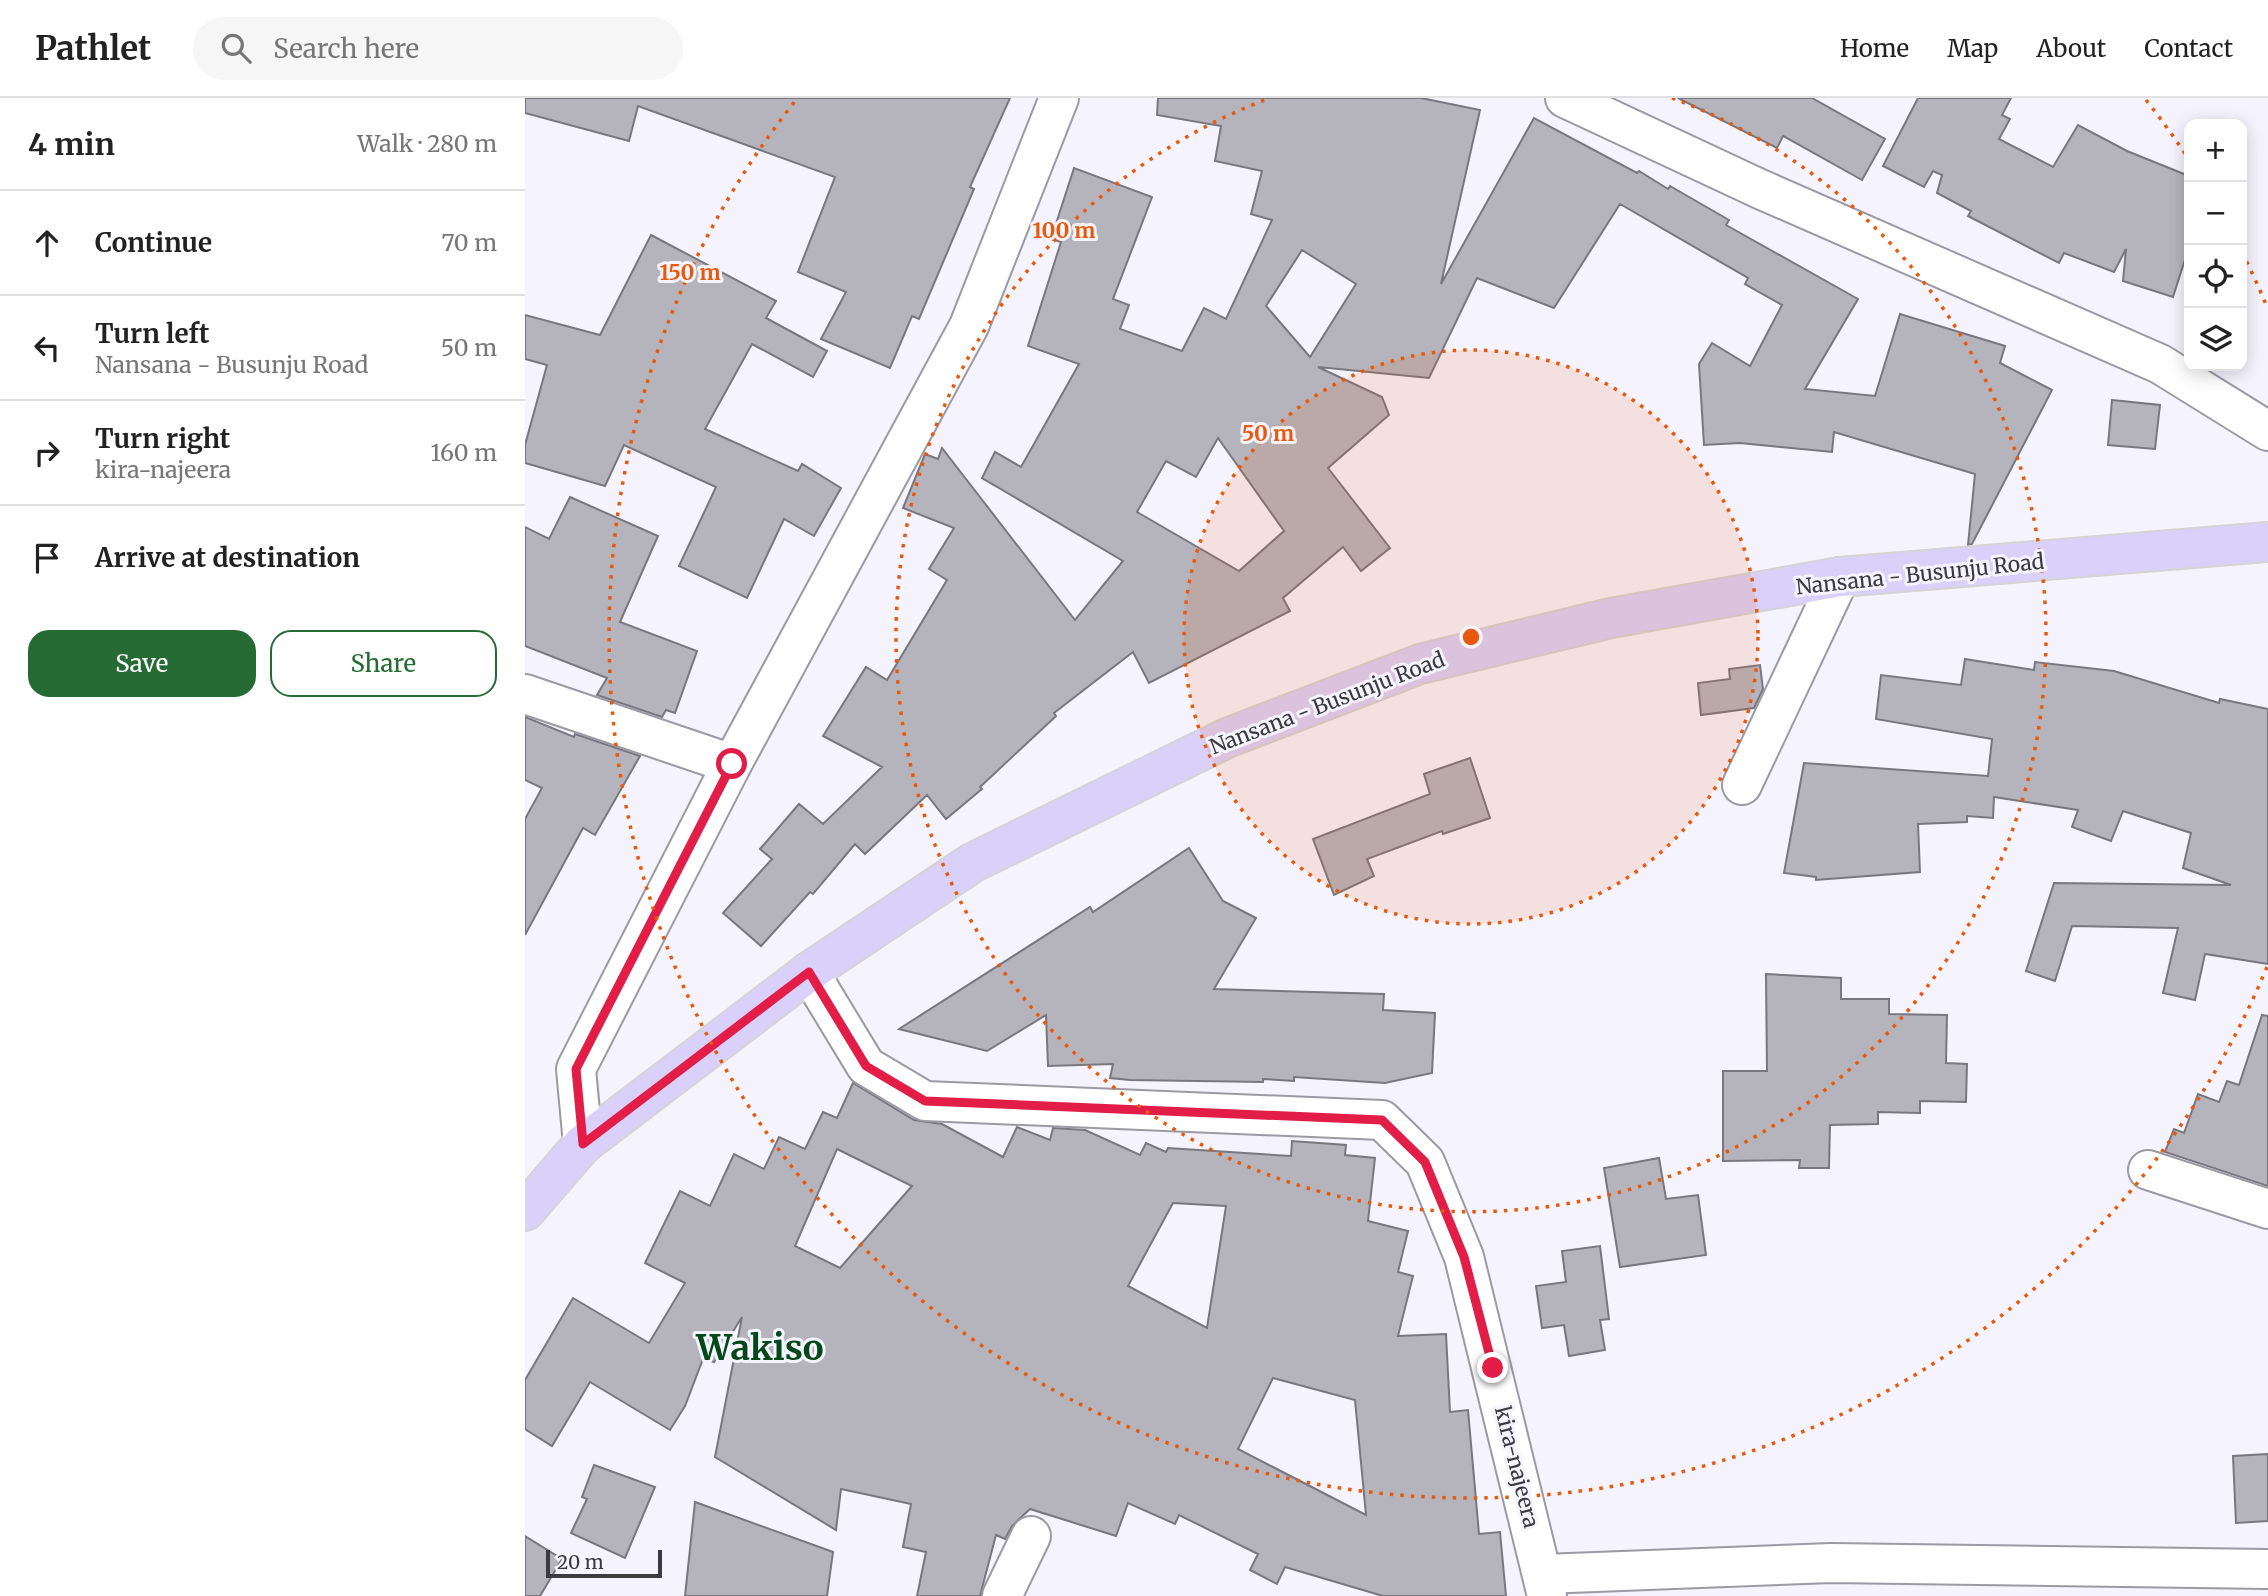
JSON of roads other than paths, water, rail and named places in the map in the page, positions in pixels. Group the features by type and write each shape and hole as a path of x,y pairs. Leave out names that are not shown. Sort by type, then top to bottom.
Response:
{"main road":[{"name":"Nansana - Busunju Road","path":"525,1211 583,1144 809,972 972,863 1227,738 1381,678 1420,664 1611,618 1840,578 2268,542"}],"street":[{"path":"583,1144 576,1069 732,764 969,326 1059,98"},
{"path":"1565,98 1760,189 2160,364 2268,431"},
{"path":"1742,785 1840,578"},
{"path":"525,694 732,764"},
{"name":"kira-najeera","path":"809,972 866,1066 925,1101 1382,1120 1425,1162 1464,1257 1545,1585"},
{"path":"2148,1170 2268,1209"},
{"path":"1002,1596 1031,1536"},
{"path":"1545,1585 1831,1563 2268,1569"}],"district":[{"name":"Wakiso","path":"760,1348"}]}
